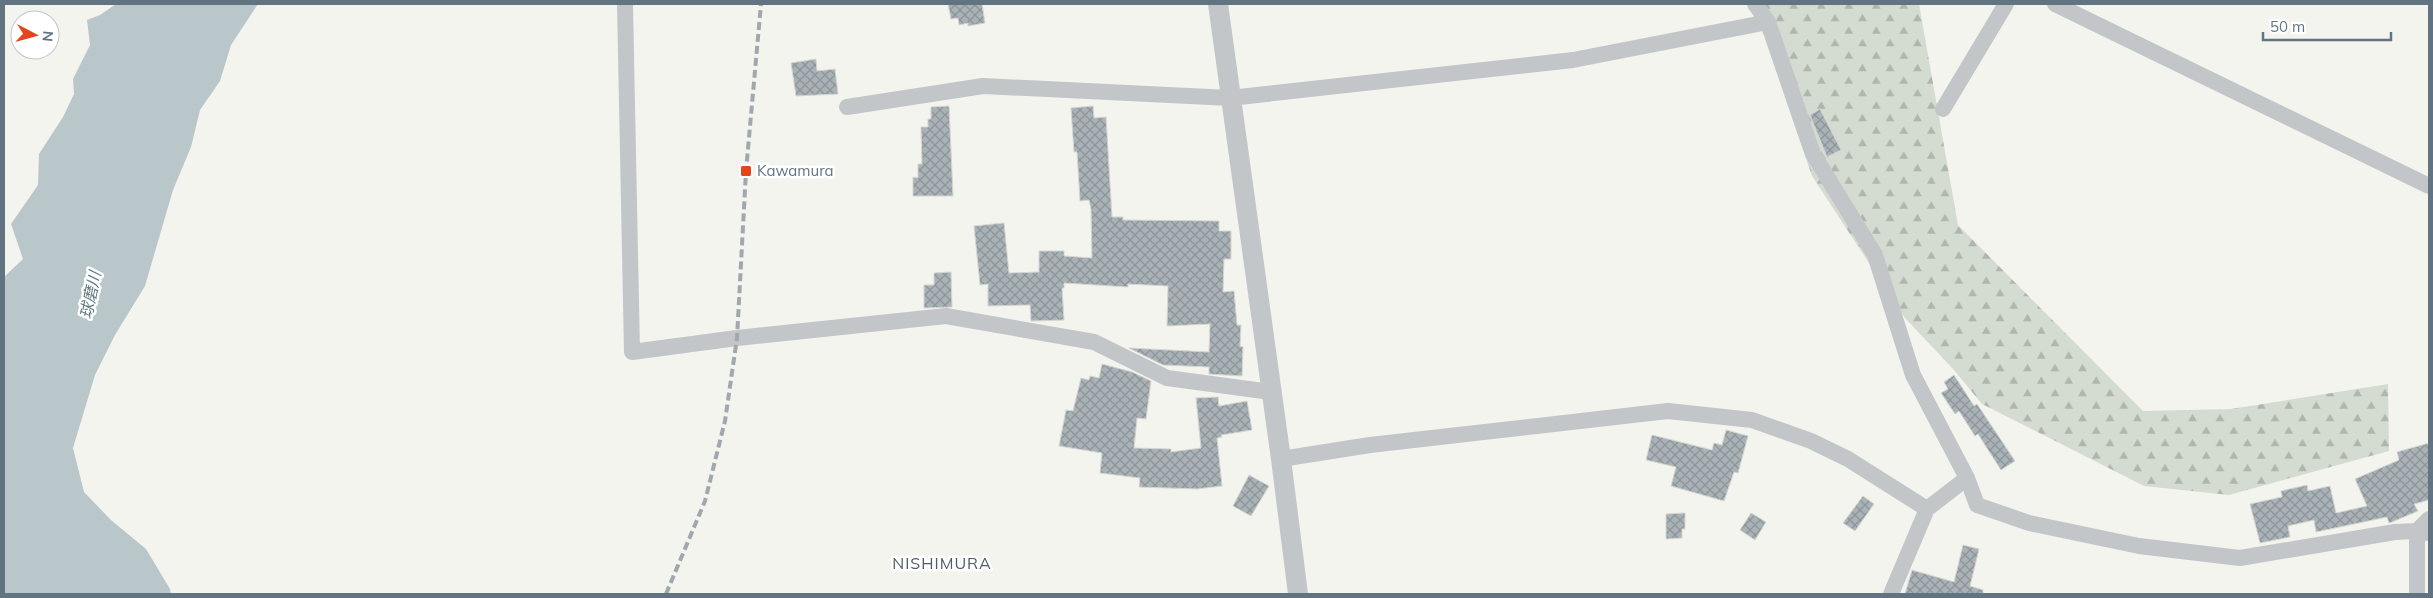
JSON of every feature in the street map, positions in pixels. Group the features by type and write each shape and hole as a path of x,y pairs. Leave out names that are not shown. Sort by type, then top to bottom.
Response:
{"street":[{"path":"625,4 632,352 736,338 946,316 1094,342 1167,378 1271,392"},
{"path":"1218,4 1271,392 1282,459 1298,594"},
{"path":"1755,4 1768,22 1813,154 1875,255 1913,375 1967,478 1977,505 2029,523 2140,546 2240,558 2395,532 2423,532"},
{"path":"1943,110 2006,4"},
{"path":"2055,4 2429,186"},
{"path":"847,107 983,86 1230,98 1573,60 1768,22"},
{"path":"1282,459 1370,445 1668,411 1752,420 1811,441 1848,459 1927,509"},
{"path":"1890,594 1927,509 1967,478"},
{"path":"2417,594 2423,532 2429,519"}],"green space":[{"path":"1753,4 1919,4 1958,225 2143,411 2231,409 2388,384 2389,451 2229,495 2144,486 1982,404 1954,370 1905,318 1812,176"}],"water":[{"name":"球磨川","path":"116,4 258,4 231,45 220,81 200,110 191,147 173,190 145,286 115,335 95,375 73,448 84,492 111,520 146,549 170,589 171,594 4,594 4,277 23,259 11,224 38,185 39,154 63,117 74,94 73,79 90,45 87,20 100,15"}],"building":[{"path":"948,4 982,4 985,23 968,26 968,23 959,25 958,18 951,19"},
{"path":"816,59 817,71 835,69 838,94 796,96 791,63"},
{"path":"949,106 953,196 913,196 913,177 918,178 918,164 922,164 921,127 928,127 928,119 931,119 931,107"},
{"path":"1093,106 1094,118 1106,117 1112,217 1123,217 1123,220 1219,221 1219,231 1231,231 1231,259 1224,259 1223,292 1234,291 1237,325 1241,325 1240,346 1243,347 1242,376 1209,374 1209,367 1163,365 1129,348 1209,352 1210,324 1167,326 1168,286 1128,284 1128,287 1064,283 1064,288 1062,288 1064,320 1031,321 1030,305 988,306 988,284 980,285 974,226 1004,223 1009,273 1039,272 1039,251 1064,251 1064,256 1092,258 1091,209 1089,200 1080,201 1077,152 1074,152 1071,108"},
{"path":"1820,109 1841,150 1827,157 1810,115"},
{"path":"951,272 952,307 924,308 924,285 934,285 934,273"},
{"path":"1102,364 1132,372 1151,381 1146,419 1137,418 1134,448 1171,449 1171,452 1201,448 1196,398 1218,397 1219,406 1247,401 1252,430 1221,435 1222,437 1217,438 1222,486 1197,489 1139,487 1140,478 1100,473 1102,453 1059,446 1066,410 1073,411 1081,378 1089,380 1090,376 1099,378"},
{"path":"1954,375 1974,406 1977,404 2015,461 2001,470 1978,434 1975,436 1959,411 1955,414 1941,393 1948,389 1944,382"},
{"path":"1726,430 1748,436 1738,473 1734,472 1724,501 1671,486 1676,467 1646,460 1652,435 1712,450 1714,443 1722,445"},
{"path":"2429,443 2429,500 2414,504 2418,511 2389,523 2387,517 2316,532 2314,520 2288,526 2290,537 2260,543 2250,504 2282,497 2281,491 2307,485 2308,491 2330,486 2336,513 2367,506 2355,479 2399,460 2397,452"},
{"path":"1249,475 1269,486 1251,516 1233,506"},
{"path":"1863,496 1874,504 1855,531 1843,523"},
{"path":"1685,513 1685,529 1682,529 1682,538 1666,539 1666,514"},
{"path":"1751,513 1766,522 1755,540 1740,530"},
{"path":"1963,545 1979,549 1970,586 1983,590 1983,594 1905,594 1912,570 1954,582"}],"railway":[{"path":"666,594 705,501 725,421 737,338 746,171 761,4"}],"place":[{"name":"Kawamura","path":"746,171"}],"district":[{"name":"NISHIMURA","path":"942,563"}]}
